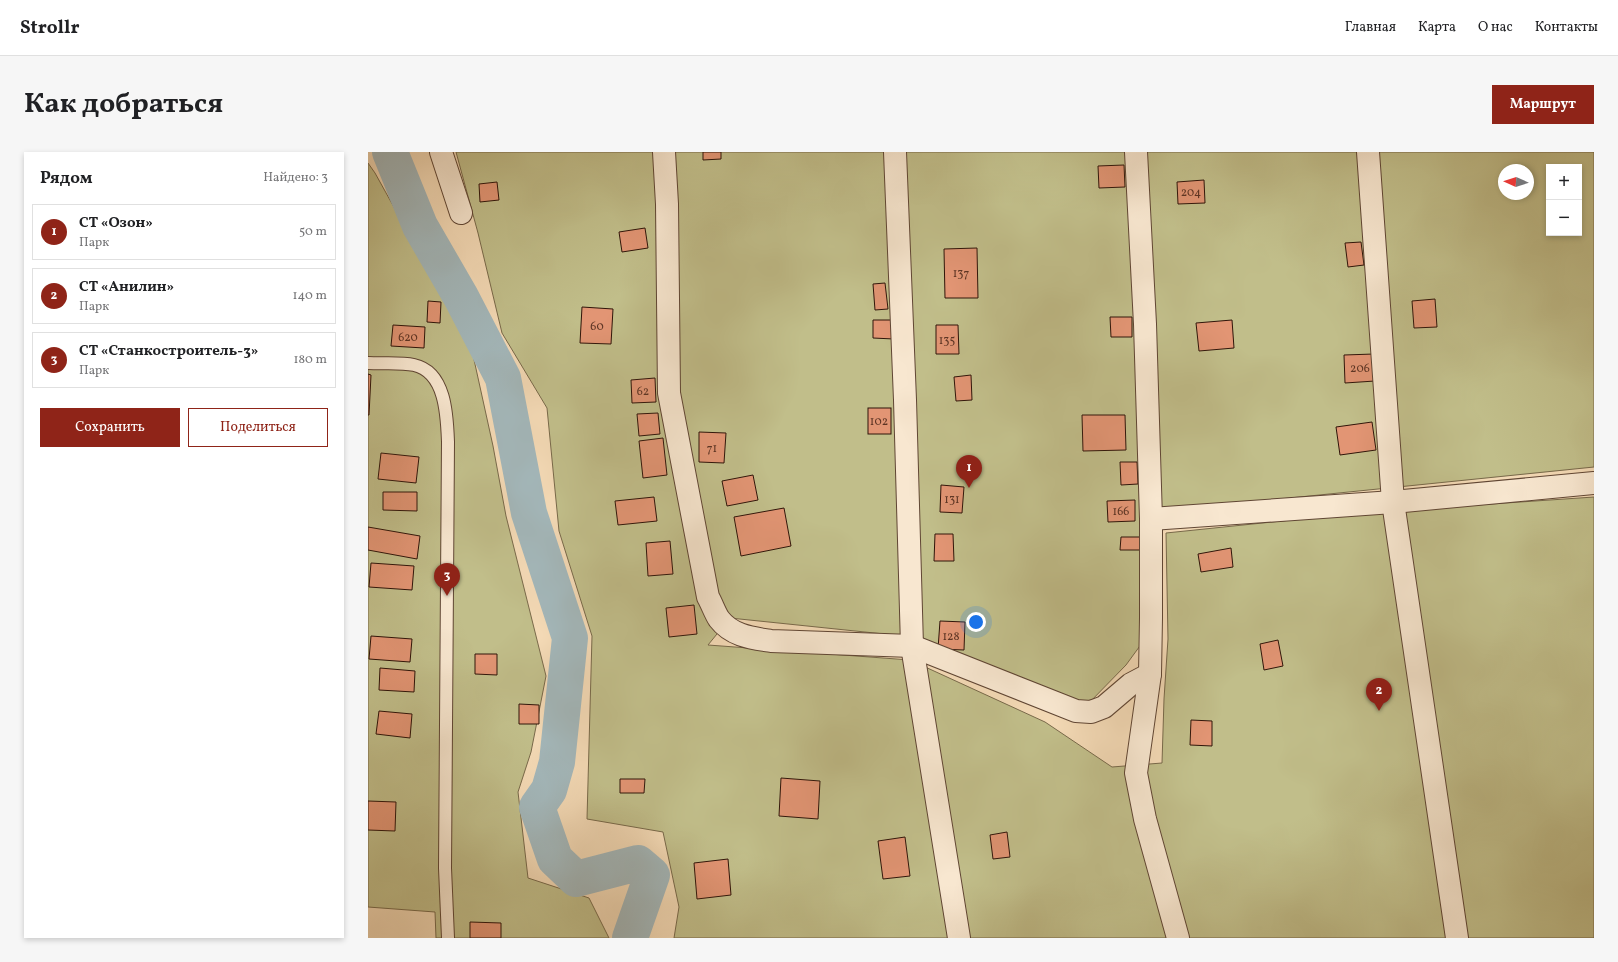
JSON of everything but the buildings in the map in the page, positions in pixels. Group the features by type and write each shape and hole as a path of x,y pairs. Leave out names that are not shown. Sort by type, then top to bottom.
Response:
{"street":[{"path":"441,152 460,213"},
{"path":"664,152 667,204 669,393 708,597 719,619 733,631 748,637 770,641 912,646 1076,711 1091,712 1104,707 1131,684 1150,674"},
{"path":"895,152 905,400 912,646 959,938"},
{"path":"1136,152 1145,324 1151,519 1150,674 1136,773 1144,819 1178,938"},
{"path":"1368,152 1393,502 1457,938"},
{"path":"1151,519 1393,502 1594,483"}],"lane":[{"path":"368,363 415,365 429,372 439,386 447,411 445,868 448,938"}],"shaded area":[{"path":"456,152 1594,152 1594,467 1172,510 1142,517 1145,639 1126,665 1086,706 913,637 730,618 708,645 910,660 1045,722 1112,767 1162,763 1168,639 1166,533 1359,513 1594,497 1594,938 674,938 679,907 663,832 587,819 592,636 559,531 547,408 502,333 478,233"},
{"path":"368,163 471,346 493,446 506,516 546,676 531,752 518,792 528,878 589,898 609,938 436,938 435,912 368,907"}],"waterway":[{"path":"390,152 420,226 461,297 503,378 529,513 570,638 557,762 549,790 537,807 555,859 576,879 638,863 652,875 630,938"}],"place":[{"name":"СТ «Озон»","path":"969,488"},
{"name":"СТ «Станкостроитель-3»","path":"447,596"},
{"name":"СТ «Анилин»","path":"1379,711"}]}
